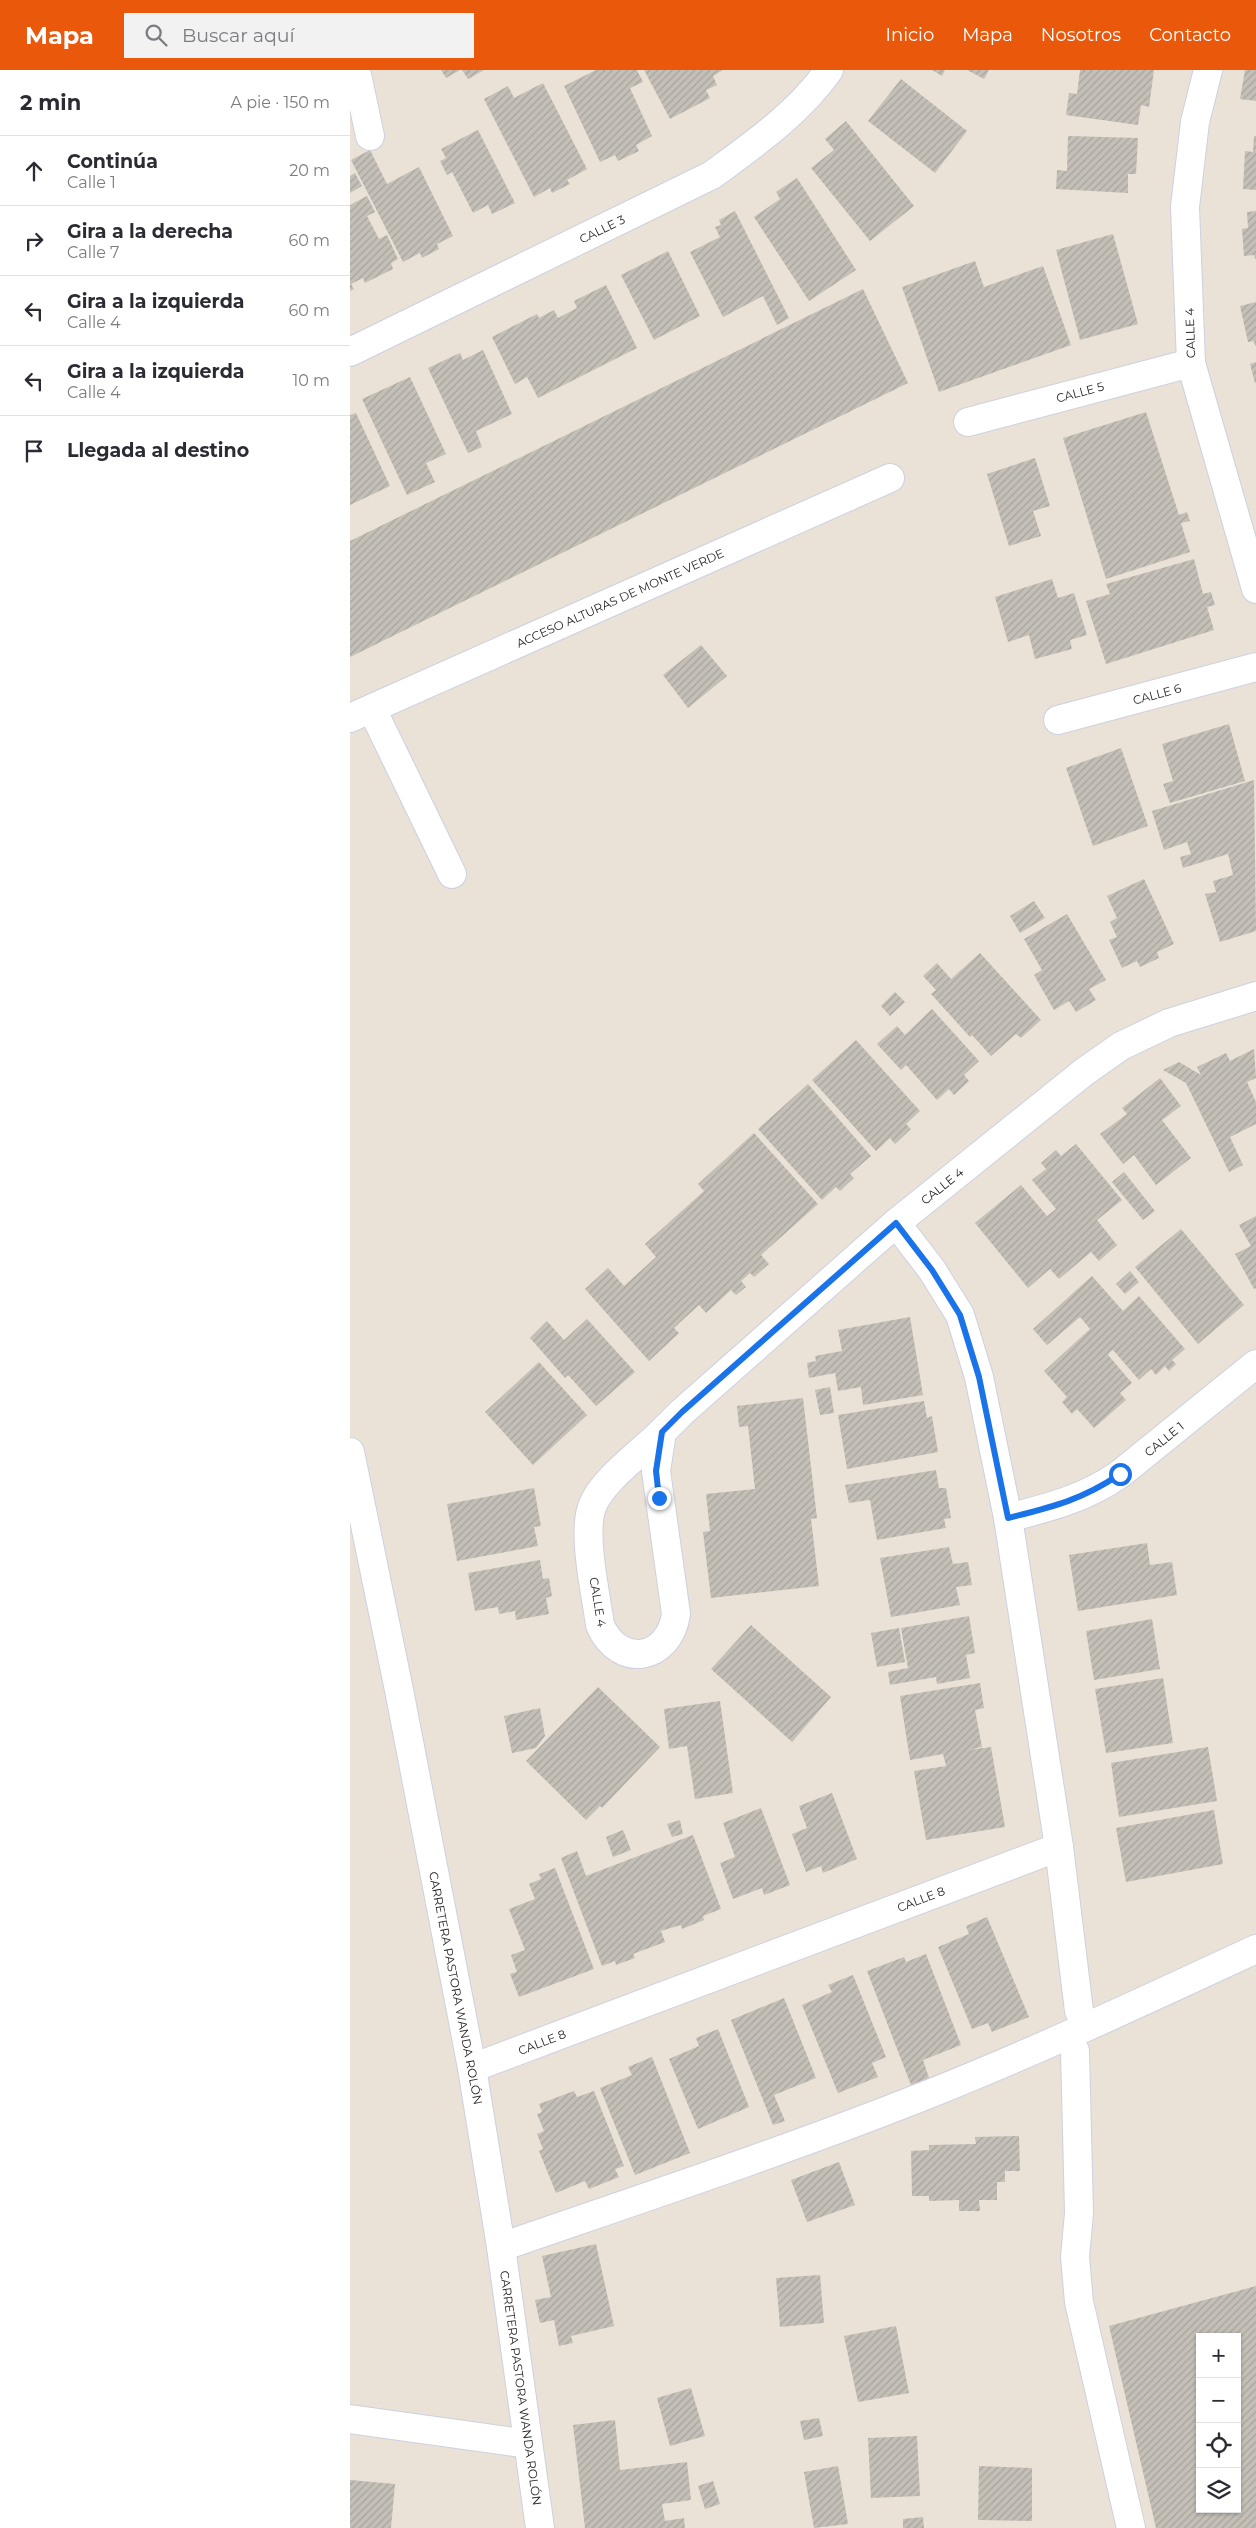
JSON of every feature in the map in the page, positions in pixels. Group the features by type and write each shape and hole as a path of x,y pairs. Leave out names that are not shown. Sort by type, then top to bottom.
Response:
{"street":[{"path":"356,70 370,136"},
{"name":"CALLE 3","path":"350,352 712,175 765,136 816,88 829,70"},
{"name":"CALLE 4","path":"1208,70 1195,122 1185,207 1191,362 1256,589"},
{"name":"CALLE 5","path":"968,422 1191,362"},
{"name":"ACCESO ALTURAS DE MONTE VERDE","path":"361,714 890,478"},
{"name":"CALLE 6","path":"1058,720 1256,667"},
{"path":"361,714 452,874"},
{"name":"CALLE 4","path":"662,1432 656,1471 676,1614 669,1638 660,1647 649,1652 637,1654 625,1652 614,1646 605,1636 600,1625 588,1529 592,1507 604,1488 682,1412 896,1223 1084,1072 1121,1046 1169,1023 1256,996"},
{"path":"896,1223 932,1270 960,1315 979,1377 1008,1518 1058,1847 1079,2012"},
{"name":"CALLE 1","path":"1008,1518 1070,1502 1097,1490 1120,1474 1256,1364"},
{"name":"CARRETERA PASTORA WANDA ROLÓN","path":"350,1452 399,1690 472,2068 501,2247 540,2528"},
{"name":"CALLE 8","path":"472,2068 1058,1847"},
{"path":"501,2247 713,2174 923,2096 1037,2050 1256,1949"},
{"path":"1075,2051 1080,2213 1075,2257 1079,2302 1131,2528"},
{"path":"350,2419 528,2444"}],"building":[{"path":"441,70 460,70 446,78"},
{"path":"462,70 484,70 468,79"},
{"path":"596,70 637,70 643,82 630,88 652,136 636,145 639,151 618,161 615,155 600,162 564,86"},
{"path":"644,70 723,70 713,76 717,85 706,90 710,98 670,119"},
{"path":"932,70 945,70 942,76"},
{"path":"967,70 989,70 984,79"},
{"path":"1080,70 1154,70 1149,107 1141,105 1138,125 1066,115 1069,93 1077,94"},
{"path":"1245,70 1256,70 1256,101 1240,99"},
{"path":"901,79 967,131 935,173 868,121"},
{"path":"543,83 587,169 567,180 570,184 552,193 550,188 534,197 484,99 508,86 514,98"},
{"path":"846,121 914,206 870,241 811,168 834,150 825,139"},
{"path":"478,130 515,203 492,214 488,205 473,213 452,172 447,175 440,161 446,158 441,149"},
{"path":"1068,136 1138,138 1136,174 1128,174 1128,193 1056,189 1057,170 1067,171"},
{"path":"1254,136 1256,136 1256,190 1243,189 1245,151 1253,152"},
{"path":"370,150 387,184 419,167 453,236 437,244 439,249 422,258 420,253 403,262 351,160"},
{"path":"355,173 362,186 350,193 350,176"},
{"path":"797,178 856,270 809,301 754,217 780,199 776,192"},
{"path":"367,196 375,212 367,216 379,239 387,235 398,259 391,263 393,269 365,283 363,278 351,284 354,289 350,291 350,205"},
{"path":"735,211 789,318 777,325 763,296 723,317 690,252 720,237 715,227 721,225 719,220"},
{"path":"1256,211 1255,259 1254,255 1244,256 1242,229 1248,228 1247,212"},
{"path":"1113,234 1138,324 1080,340 1056,250"},
{"path":"668,251 700,316 654,340 621,275"},
{"path":"975,261 984,287 1043,266 1071,345 939,392 902,287"},
{"path":"606,285 637,348 538,398 527,377 515,384 492,337 537,314 539,318 554,310 558,318 577,308 574,301"},
{"path":"863,289 908,383 350,657 350,541"},
{"path":"1256,302 1255,346 1254,341 1248,342 1240,306"},
{"path":"483,350 512,414 476,431 482,447 468,453 428,368 460,353 463,360"},
{"path":"1256,362 1256,383 1255,383 1250,364"},
{"path":"410,377 446,454 426,463 435,482 407,495 362,399"},
{"path":"1146,412 1179,515 1187,512 1190,521 1181,523 1190,552 1106,579 1063,438"},
{"path":"356,413 390,486 350,505 350,415"},
{"path":"1035,458 1050,506 1033,511 1041,536 1009,546 987,474"},
{"path":"1194,559 1203,594 1211,592 1215,605 1207,607 1214,630 1106,664 1086,601 1110,594 1106,584"},
{"path":"1052,579 1058,598 1074,593 1087,635 1070,640 1072,649 1035,659 1029,635 1008,642 995,597"},
{"path":"701,645 727,676 688,708 663,675"},
{"path":"1229,724 1245,781 1170,803 1163,784 1173,781 1162,744"},
{"path":"1121,748 1148,826 1093,846 1066,768"},
{"path":"1254,780 1256,931 1220,942 1205,894 1216,892 1213,881 1233,875 1228,854 1183,868 1180,857 1191,854 1187,842 1164,850 1152,811"},
{"path":"1144,879 1174,944 1157,952 1159,958 1140,967 1137,961 1122,968 1109,940 1117,937 1110,922 1117,918 1107,896"},
{"path":"1034,901 1045,918 1020,933 1010,916"},
{"path":"1067,914 1106,980 1089,989 1096,1000 1076,1012 1069,1001 1054,1010 1034,975 1042,970 1024,939"},
{"path":"980,953 1041,1020 1021,1038 1016,1034 991,1056 972,1035 970,1037 931,994 936,990 923,976 937,963 951,979"},
{"path":"895,992 905,1002 890,1016 881,1006"},
{"path":"932,1009 979,1061 964,1075 969,1081 954,1095 949,1089 937,1100 906,1065 901,1070 877,1044 897,1026 905,1035"},
{"path":"856,1040 920,1111 906,1124 911,1129 895,1144 890,1138 876,1151 812,1080"},
{"path":"1254,1049 1256,1078 1247,1082 1256,1102 1256,1124 1230,1137 1243,1165 1229,1172 1186,1083 1163,1070 1179,1062 1201,1075 1197,1067 1226,1053 1230,1061"},
{"path":"1160,1078 1181,1106 1162,1120 1191,1158 1156,1185 1134,1155 1123,1164 1100,1134 1127,1114 1122,1108"},
{"path":"808,1084 871,1156 850,1174 854,1178 840,1191 836,1187 822,1200 758,1129"},
{"path":"754,1133 818,1204 761,1255 769,1264 754,1277 750,1273 741,1281 746,1287 736,1295 731,1290 706,1313 699,1305 674,1328 679,1333 649,1361 585,1289 608,1268 624,1286 656,1257 645,1244 704,1191 698,1184"},
{"path":"1076,1144 1122,1200 1097,1220 1117,1245 1099,1261 1091,1252 1059,1279 1050,1269 1028,1288 975,1223 1021,1185 1047,1216 1056,1209 1032,1180 1046,1169 1041,1163 1056,1150 1061,1156"},
{"path":"1124,1172 1155,1211 1143,1220 1112,1182"},
{"path":"1256,1216 1256,1288 1254,1289 1235,1254 1251,1246 1239,1225"},
{"path":"1181,1229 1244,1305 1198,1344 1135,1267"},
{"path":"1130,1271 1139,1282 1125,1294 1116,1284"},
{"path":"1092,1276 1123,1311 1139,1296 1185,1349 1172,1360 1176,1364 1169,1371 1165,1366 1156,1375 1151,1369 1139,1380 1113,1350 1110,1352 1108,1355 1132,1383 1120,1393 1126,1400 1094,1428 1077,1409 1072,1414 1062,1402 1067,1397 1044,1371 1090,1329 1080,1317 1047,1345 1033,1329"},
{"path":"910,1317 923,1395 863,1405 861,1387 838,1391 835,1373 809,1378 807,1363 816,1361 815,1356 842,1351 838,1330"},
{"path":"587,1319 635,1372 596,1406 568,1375 565,1378 530,1338 547,1321 564,1340"},
{"path":"539,1362 587,1415 533,1465 485,1412"},
{"path":"830,1387 834,1413 820,1415 815,1390"},
{"path":"803,1398 817,1518 811,1519 819,1586 711,1598 703,1532 710,1531 706,1494 755,1489 748,1426 739,1427 737,1406"},
{"path":"924,1401 927,1418 932,1416 938,1452 847,1469 838,1415"},
{"path":"936,1470 939,1488 946,1488 951,1518 944,1519 946,1528 877,1540 870,1500 849,1503 845,1485"},
{"path":"534,1488 541,1526 534,1527 538,1546 457,1561 447,1504"},
{"path":"1147,1543 1150,1565 1172,1562 1177,1595 1078,1611 1069,1555"},
{"path":"949,1547 953,1564 968,1562 972,1585 956,1587 960,1605 891,1617 880,1558"},
{"path":"540,1560 543,1579 549,1578 552,1596 546,1598 549,1614 516,1620 515,1611 499,1614 498,1607 475,1611 468,1573"},
{"path":"969,1616 975,1653 966,1655 970,1678 937,1684 936,1677 890,1685 888,1672 908,1668 901,1628"},
{"path":"1152,1619 1160,1669 1094,1680 1086,1631"},
{"path":"751,1625 831,1697 792,1742 711,1669"},
{"path":"899,1628 905,1662 877,1667 871,1633"},
{"path":"1163,1678 1173,1743 1106,1753 1095,1689"},
{"path":"980,1683 984,1708 975,1710 982,1747 968,1750 991,1747 1005,1827 926,1840 914,1771 946,1766 943,1754 910,1760 900,1696"},
{"path":"598,1687 660,1747 602,1808 600,1806 586,1820 526,1761"},
{"path":"720,1701 733,1793 695,1799 687,1746 669,1749 664,1709"},
{"path":"540,1708 545,1736 536,1748 512,1753 504,1716"},
{"path":"1208,1747 1217,1801 1119,1817 1111,1763"},
{"path":"832,1793 857,1859 823,1873 821,1866 806,1872 792,1834 807,1828 799,1806"},
{"path":"761,1808 790,1885 764,1895 762,1888 733,1899 720,1863 735,1857 723,1823"},
{"path":"1214,1810 1223,1864 1126,1882 1116,1828"},
{"path":"680,1820 683,1834 672,1837 667,1824"},
{"path":"623,1830 631,1850 613,1857 606,1837"},
{"path":"693,1835 721,1909 703,1916 704,1920 682,1929 681,1925 661,1931 665,1942 633,1954 635,1958 616,1965 615,1961 602,1966 561,1858 577,1851 586,1876"},
{"path":"555,1868 594,1969 519,1997 510,1974 517,1972 511,1955 525,1950 509,1909 535,1899 529,1884 541,1879 539,1874"},
{"path":"987,1917 1029,2017 992,2032 988,2023 972,2029 938,1947 969,1934 966,1926"},
{"path":"926,1954 961,2045 923,2060 929,2078 911,2085 867,1971 904,1957 906,1962"},
{"path":"853,1975 886,2057 872,2063 878,2077 838,2093 802,2005 832,1992 828,1985"},
{"path":"784,1998 816,2078 774,2095 785,2121 773,2125 731,2020"},
{"path":"718,2029 749,2107 698,2129 669,2059 699,2046 696,2038"},
{"path":"652,2057 690,2153 635,2175 600,2088 632,2075 628,2067"},
{"path":"574,2091 577,2097 594,2091 624,2166 615,2169 619,2177 589,2189 585,2181 556,2193 539,2151 543,2149 537,2134 544,2131 537,2114 542,2112 539,2104"},
{"path":"1019,2136 1020,2171 1005,2171 1005,2182 997,2182 997,2200 979,2200 980,2211 959,2211 959,2200 929,2201 929,2196 912,2196 911,2151 929,2150 929,2145 976,2144 975,2137"},
{"path":"839,2162 855,2205 807,2222 791,2180"},
{"path":"596,2244 614,2326 571,2336 573,2343 559,2346 554,2320 540,2323 535,2300 551,2297 542,2256"},
{"path":"820,2275 824,2323 780,2327 776,2278"},
{"path":"1256,2286 1256,2528 1156,2528 1109,2326"},
{"path":"896,2326 909,2393 858,2402 844,2336"},
{"path":"691,2388 705,2436 670,2446 657,2398"},
{"path":"819,2418 823,2436 804,2440 800,2421"},
{"path":"615,2420 620,2470 687,2462 691,2500 662,2504 665,2521 684,2518 685,2528 585,2528 573,2425"},
{"path":"917,2436 920,2496 871,2498 868,2438"},
{"path":"838,2466 848,2524 814,2528 804,2472"},
{"path":"979,2466 1032,2468 1032,2521 978,2520"},
{"path":"350,2480 395,2484 391,2528 350,2528"},
{"path":"713,2481 720,2504 705,2509 698,2486"},
{"path":"923,2517 924,2528 903,2528 903,2519"}],"route":[{"path":"659,1498 656,1471 662,1432 682,1412 896,1223 932,1270 960,1315 979,1377 1008,1518 1070,1502 1097,1490 1120,1474"}]}
